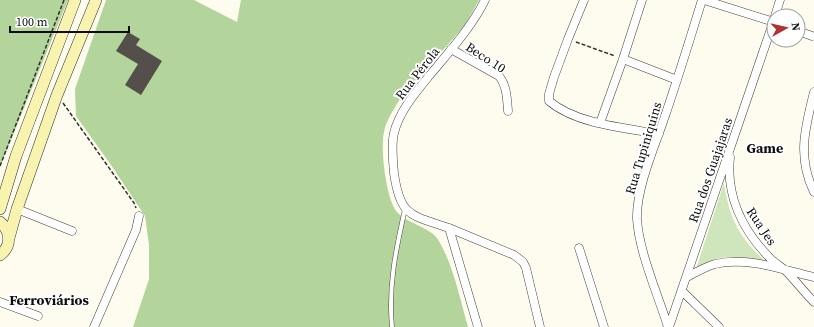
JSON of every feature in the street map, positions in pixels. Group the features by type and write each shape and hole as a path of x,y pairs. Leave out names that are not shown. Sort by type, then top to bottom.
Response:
{"main road":[{"path":"0,209 18,149 75,0"},
{"path":"0,265 17,209 58,95 96,0"},
{"path":"0,222 5,227 5,247"}],"street":[{"name":"Rua Pérola","path":"405,209 399,197 395,182 392,157 394,134 402,114 416,93 471,24 485,0"},
{"path":"584,0 550,87 549,101 560,108 600,123 659,134"},
{"path":"600,123 642,0"},
{"path":"703,0 766,18"},
{"name":"Rua Tupiniquins","path":"669,327 640,239 637,218 642,188 703,0"},
{"path":"806,34 812,36"},
{"name":"Rua dos Guajajaras","path":"669,327 766,43"},
{"name":"Beco 10","path":"451,49 499,76 506,89 508,111"},
{"path":"623,59 678,80"},
{"path":"814,92 804,136 804,162 809,181 814,192"},
{"name":"Rua Jes","path":"731,144 729,165 730,188 742,222 768,256 785,270 814,302"},
{"path":"17,209 72,231"},
{"path":"405,209 418,217 514,255 523,262 529,275 540,327"},
{"path":"94,327 136,230 139,216"},
{"path":"448,228 478,327"},
{"path":"579,248 604,327"},
{"path":"687,277 715,264 732,262 751,263 814,277"},
{"path":"682,291 719,327"},
{"path":"0,302 38,316"}],"lane":[{"path":"392,327 391,283 394,259 405,209"}],"path":[{"path":"0,166 64,0"},
{"path":"568,38 623,59"},
{"path":"58,95 134,203 139,216"}],"green space":[{"path":"0,0 68,0 0,167"},
{"path":"106,0 194,0 237,22 241,0 479,0 465,25 400,99 386,123 383,139 383,161 387,185 393,205 401,216 434,234 437,238 452,270 468,327 133,327 149,279 149,245 145,216 76,116 75,89"},
{"path":"724,183 729,206 741,235 770,266 750,260 732,257 705,263 696,269"}],"building":[{"path":"128,32 140,39 136,45 162,61 141,95 125,85 138,64 116,51"}],"district":[{"name":"Game","path":"765,148"},
{"name":"Ferroviários","path":"49,300"}]}
